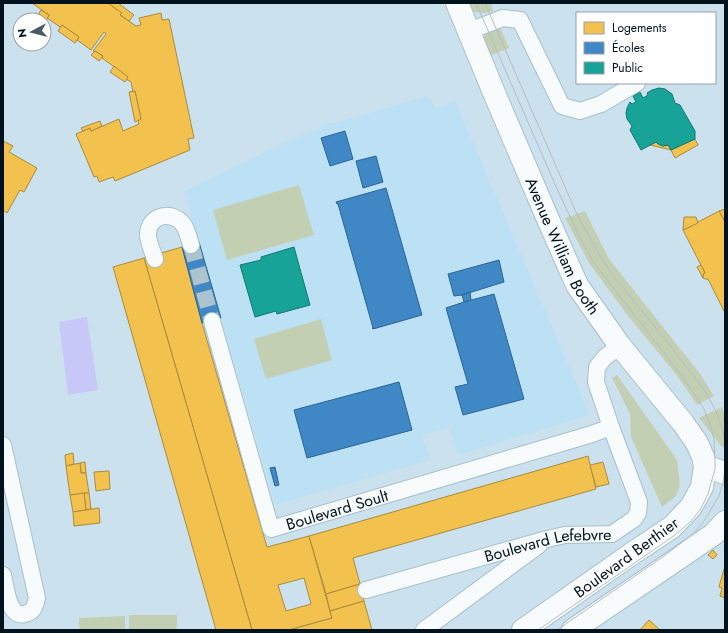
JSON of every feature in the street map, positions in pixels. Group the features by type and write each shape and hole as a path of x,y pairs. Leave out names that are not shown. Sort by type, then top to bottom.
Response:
{"street":[{"name":"Avenue William Booth","path":"457,3 547,218 577,285 620,346 683,422 715,469"},
{"path":"468,31 503,18 520,20 562,106 580,111 601,104 635,84"},
{"path":"155,259 148,236 150,224 157,218 169,217 179,220 186,228 191,245"},
{"name":"Boulevard Soult","path":"212,321 271,529 611,427"},
{"name":"Boulevard Lefebvre","path":"366,590 564,535 612,534 634,519 638,513 639,502 596,382 597,367 605,357 620,346"},
{"path":"3,445 37,598 35,607 30,613 21,615 14,612 9,603 3,575"},
{"name":"Boulevard Berthier","path":"523,630 630,554 672,527 691,507 702,487 715,469"},
{"name":"Boulevard Berthier","path":"579,628 714,534 725,522"},
{"path":"424,630 547,539"}],"shaded area":[{"path":"427,96 431,99 435,108 455,100 590,415 458,455 450,428 422,435 430,460 275,505 184,191 325,124 338,122"}],"green space":[{"path":"469,3 491,3 493,11 485,13 475,12 471,9"},
{"path":"500,28 509,48 486,57 482,42 485,35"},
{"path":"299,185 314,235 227,260 213,210"},
{"path":"585,211 609,259 701,375 714,396 697,405 676,374 628,316 589,263 565,218"},
{"path":"321,319 332,360 266,379 254,339"},
{"path":"617,375 677,460 680,485 676,496 662,507 631,437 630,414 612,378"},
{"path":"722,407 725,416 725,448 721,446 699,418"},
{"path":"129,615 177,615 177,630 129,630"},
{"path":"125,616 125,630 79,630 79,618"}],"water":[{"path":"87,317 98,390 68,395 59,322"}],"building: Logements":[{"path":"32,3 108,3 122,13 120,15 136,26 141,25 139,18 161,13 162,20 169,19 194,138 188,139 190,150 115,181 113,177 99,182 97,176 94,177 76,134 90,128 91,131 119,119 123,131 139,124 138,120 141,119 135,91 133,92 131,82 126,79 128,77 102,58 103,56 93,51 106,34 104,32 91,50 77,40 79,37 62,25 60,27 52,21 52,12 45,12"},
{"path":"108,3 118,3 134,15 129,21 120,15 122,13"},
{"path":"62,25 79,37 75,43 58,31"},
{"path":"95,51 103,56 99,61 91,55"},
{"path":"114,66 128,77 125,82 110,72"},
{"path":"135,91 141,119 135,122 129,92"},
{"path":"100,121 102,126 91,131 90,128 83,131 81,128"},
{"path":"695,139 698,145 675,158 671,150"},
{"path":"3,141 13,146 9,152 37,168 24,192 20,190 7,213 3,210"},
{"path":"656,142 663,146 668,145 671,150 650,145"},
{"path":"725,209 725,222 719,211"},
{"path":"719,211 725,222 725,313 708,279 703,278 703,274 705,273 683,230"},
{"path":"684,217 696,217 698,223 683,230"},
{"path":"182,247 202,323 267,547 309,536 332,618 289,630 252,630 144,258","holes":["304,578 311,604 286,611 278,585"]},
{"path":"144,258 252,630 216,630 113,267"},
{"path":"701,265 705,273 703,274 703,278 697,267"},
{"path":"73,453 74,464 66,466 65,455"},
{"path":"588,456 596,489 353,558 360,584 326,594 309,536"},
{"path":"85,462 86,473 81,473 80,463"},
{"path":"603,462 609,484 596,487 590,465"},
{"path":"80,463 81,473 86,473 89,493 70,495 66,466"},
{"path":"109,471 110,489 96,491 94,472"},
{"path":"84,493 89,493 91,509 86,510"},
{"path":"84,493 86,510 73,512 70,495"},
{"path":"99,508 100,523 74,526 73,512"},
{"path":"713,550 717,555 713,559 708,555"},
{"path":"724,569 725,598 720,596 722,588 719,587"},
{"path":"360,584 364,601 330,611 326,594"},
{"path":"364,601 372,630 289,630 332,618 330,611"},
{"path":"649,620 660,630 640,630"}],"building: Écoles":[{"path":"345,131 353,159 330,166 321,138"},
{"path":"376,156 383,182 363,188 356,161"},
{"path":"386,188 422,315 373,329 338,204 336,202"},
{"path":"199,242 221,318 202,323 182,247"},
{"path":"499,260 504,282 454,296 448,274"},
{"path":"470,292 471,300 464,302 462,295"},
{"path":"494,294 524,399 463,415 455,387 468,384 446,308"},
{"path":"399,382 412,430 307,458 294,410"},
{"path":"275,467 279,485 275,486 270,468"}],"building: Public":[{"path":"659,88 665,89 672,94 675,103 680,105 695,131 695,139 671,150 668,145 663,146 656,142 641,150 630,130 632,126 627,119 627,108 630,102 632,104 636,102 633,96 640,92 643,98 648,95 647,93"},
{"path":"294,247 310,305 277,314 276,311 255,317 240,265 261,260 261,257"}],"tunnel":[{"path":"191,245 212,321"}],"tram line":[{"path":"476,3 558,191 582,242 594,263 695,395 704,409 714,439 715,469 708,494 700,510 691,521 675,535 538,630"},
{"path":"485,3 576,212 585,229 615,278 702,387 719,418 725,444"},
{"path":"557,630 664,556 693,534 704,521 719,496 725,470"}]}
